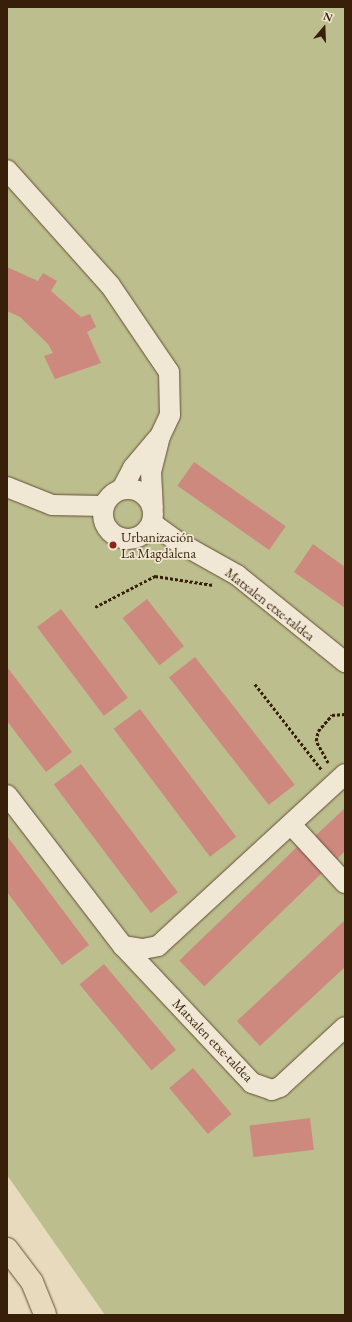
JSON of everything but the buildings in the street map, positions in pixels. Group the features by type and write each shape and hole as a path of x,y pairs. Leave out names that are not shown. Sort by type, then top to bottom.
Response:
{"highway":[{"path":"7,1249 32,1282 45,1315"},
{"path":"7,1272 45,1315"}],"street":[{"path":"7,170 110,285 168,372 170,415 160,436 151,472 152,515 141,536 124,539 109,531 103,515 104,506 111,495 122,489 138,490 144,494 152,515"},
{"path":"122,489 133,468 149,445 160,436"},
{"path":"7,487 52,505 104,506"},
{"name":"Matxalen etxe-taldea","path":"152,515 178,542 237,575 345,662"},
{"path":"123,946 142,949 158,946 339,780"},
{"name":"Matxalen etxe-taldea","path":"7,795 123,946 252,1082 262,1088 272,1090 280,1087 345,1027"},
{"path":"297,831 345,883"},
{"name":"Matxalen etxe-taldea","path":"158,946 153,961 158,982"}],"path":[{"path":"95,607 154,576 229,587 237,575"},
{"path":"255,684 339,780"},
{"path":"339,780 325,753 316,741 318,731 326,720 332,715 345,714"}],"green space":[{"path":"7,7 345,7 345,1315 105,1315 7,1175"}],"place":[{"name":"Urbanización La Magdalena","path":"113,545"}]}
